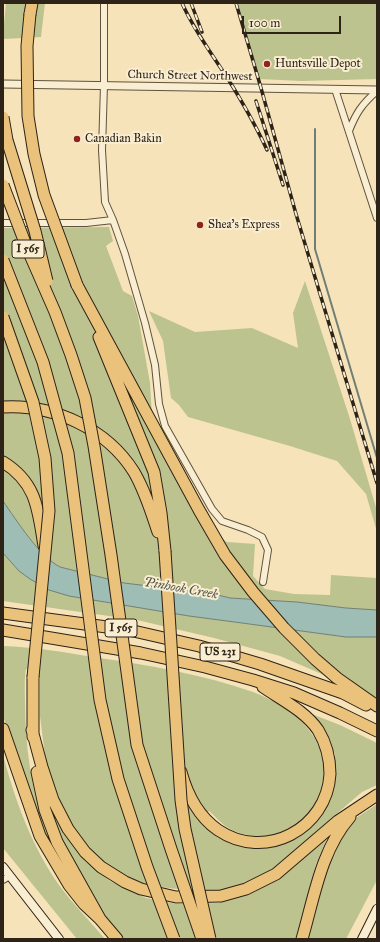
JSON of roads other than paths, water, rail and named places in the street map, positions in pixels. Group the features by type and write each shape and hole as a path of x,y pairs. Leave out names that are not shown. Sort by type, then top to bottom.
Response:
{"highway":[{"path":"32,3 28,46 28,116 34,154 44,195 77,285 154,472 165,551 181,800 185,829 210,939"},
{"path":"3,117 7,140 35,231 55,312"},
{"name":"I 565","path":"3,185 55,312 85,398 111,555 137,745 202,939"},
{"name":"I 565","path":"3,260 43,362 68,453 100,700 118,778 147,867 174,939"},
{"path":"77,285 198,510 225,555 253,592 284,628 315,659 337,678 377,706"},
{"path":"3,317 33,402 45,458 49,511 32,677 32,730 35,762 45,810 57,842 100,919"},
{"path":"3,407 33,408 56,414 83,426 108,443 127,462 139,483 149,504 165,551"},
{"path":"3,462 22,477 31,490 39,513 45,555"},
{"name":"US 231","path":"3,613 123,629 199,646 260,664 342,693 377,711"},
{"name":"US 231","path":"3,630 19,634 141,653 205,667 294,693 377,731"},
{"path":"3,634 19,634"},
{"path":"177,756 187,789 196,806 205,820 219,831 234,838 251,842 274,841 290,836 306,825 319,809 326,794 330,778 326,746 318,731 301,712 253,680"},
{"path":"3,729 40,836 69,885 84,904 100,919 117,939"},
{"path":"32,730 53,800 68,830 85,852 102,867 125,882 142,889 176,898 221,896 246,889 276,874 338,821 377,795"},
{"path":"302,939 322,870 333,841 339,830 358,807"}],"main road":[{"path":"3,867 6,878 59,939"},
{"path":"362,939 377,909"}],"street":[{"path":"104,3 102,150 105,202 125,254 145,323 155,365 159,404 165,426 212,509 222,521 248,530 262,537 268,550 263,582"},
{"name":"Church Street Northwest","path":"3,84 377,90"},
{"path":"335,89 377,218"},
{"path":"349,131 358,110 377,90"},
{"path":"3,223 86,223 113,220"}],"water":[{"path":"3,501 36,547 52,562 60,567 124,583 214,594 230,598 297,602 377,610 377,637 346,637 189,616 69,596 49,590 19,571 3,553"}],"waterway":[{"path":"315,129 315,249 377,458"}],"railway":[{"path":"182,3 199,35 242,102 267,150"},
{"path":"191,3 202,32"},
{"path":"236,3 296,214 377,483"},
{"path":"256,101 283,185"}],"place":[{"name":"Huntsville Depot","path":"267,64"},
{"name":"Canadian Bakin","path":"77,139"},
{"name":"Shea's Express","path":"200,225"}],"water label":[{"name":"Pinhook Creek","path":"181,589"}]}
